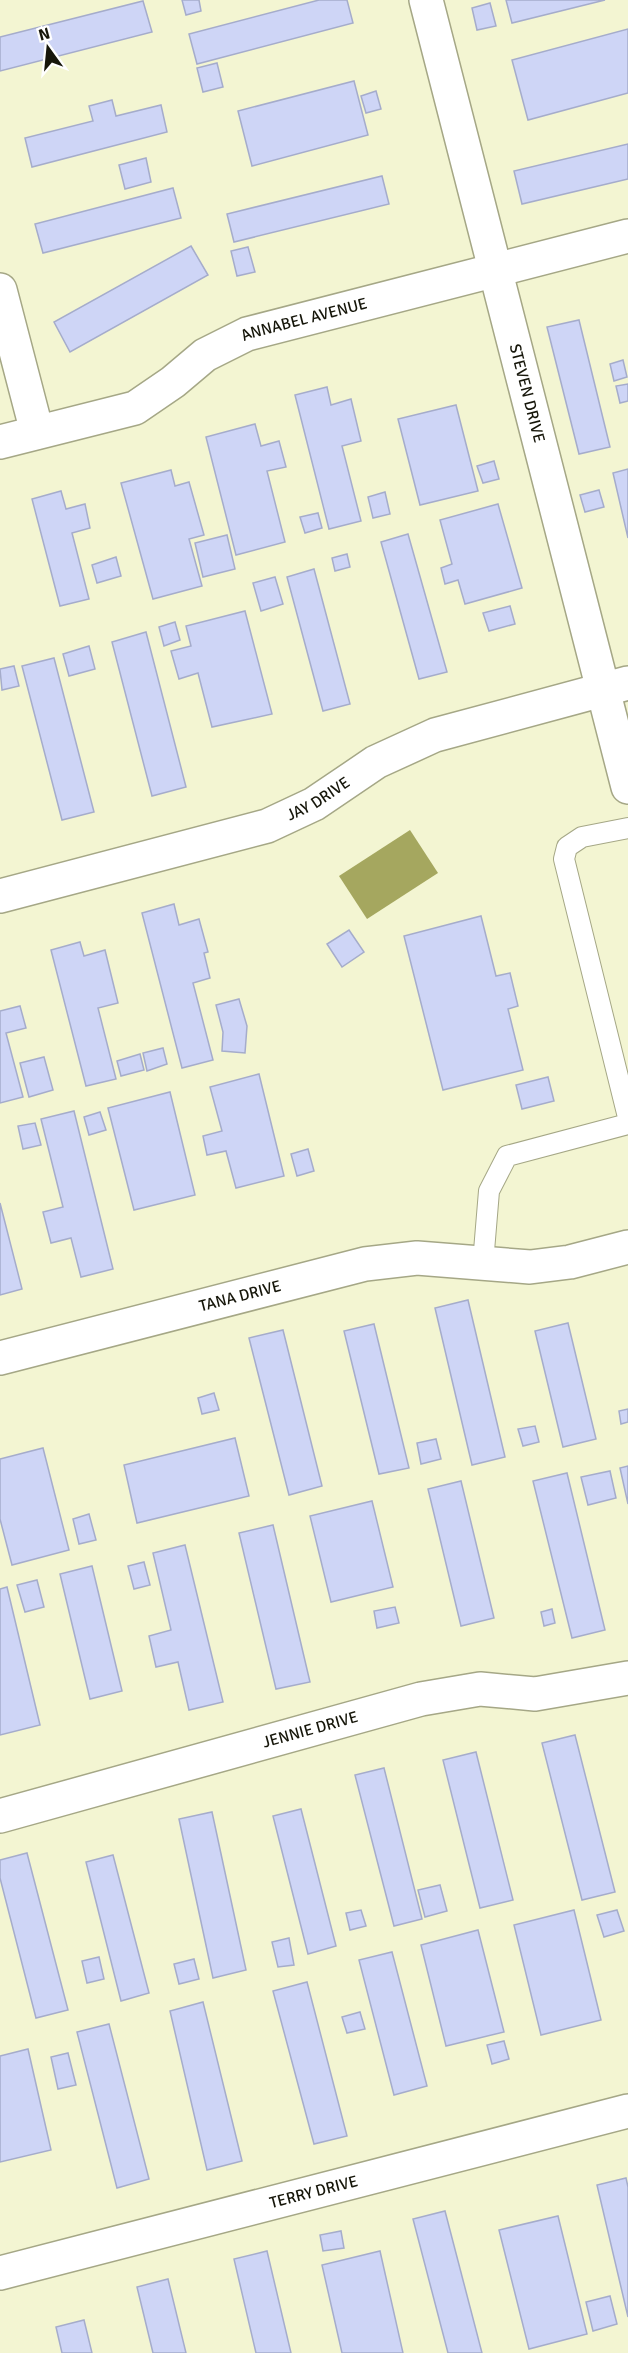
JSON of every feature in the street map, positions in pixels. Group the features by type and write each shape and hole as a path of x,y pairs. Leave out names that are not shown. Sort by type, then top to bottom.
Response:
{"street":[{"name":"STEVEN DRIVE","path":"426,0 495,270 616,686 628,787"},
{"name":"ANNABEL AVENUE","path":"0,442 135,408 173,382 205,355 247,334 628,236"},
{"path":"0,290 37,432"},
{"name":"JAY DRIVE","path":"0,896 267,826 314,804 376,762 435,735 616,686"},
{"name":"TANA DRIVE","path":"0,1358 365,1264 417,1258 530,1267 570,1262 628,1247"},
{"name":"JENNIE DRIVE","path":"0,1816 421,1699 480,1689 535,1694 628,1678"},
{"name":"TERRY DRIVE","path":"0,2274 628,2111"}],"lane":[{"path":"628,828 582,837 567,847 564,859 628,1117"},
{"path":"483,1263 489,1191 507,1156 628,1124"}],"shaded area":[{"path":"410,830 438,873 367,919 339,876"}],"building":[{"path":"182,0 199,0 201,11 186,15"},
{"path":"319,0 347,0 353,23 197,64 189,34"},
{"path":"506,0 605,0 512,23"},
{"path":"143,1 152,32 0,71 0,37"},
{"path":"490,3 496,26 477,30 472,8"},
{"path":"628,29 628,93 528,120 512,60"},
{"path":"217,63 223,87 203,92 197,68"},
{"path":"354,81 368,135 252,166 238,111"},
{"path":"376,91 381,109 366,113 361,96"},
{"path":"112,100 116,116 161,105 167,132 32,167 25,138 93,121 89,106"},
{"path":"628,144 628,179 522,204 514,171"},
{"path":"146,158 151,182 125,189 119,165"},
{"path":"382,176 389,204 234,242 227,214"},
{"path":"173,188 181,218 43,253 35,224"},
{"path":"191,246 208,275 70,352 54,322"},
{"path":"248,247 255,272 237,276 231,251"},
{"path":"579,320 610,447 579,454 547,327"},
{"path":"623,360 627,377 614,381 610,364"},
{"path":"628,384 628,401 620,403 616,386"},
{"path":"327,387 331,405 351,399 361,441 342,446 361,521 329,529 295,395"},
{"path":"456,405 478,491 420,505 398,419"},
{"path":"255,424 261,446 279,441 286,467 267,471 285,542 236,555 206,437"},
{"path":"494,461 499,479 483,483 477,466"},
{"path":"628,469 628,538 613,473"},
{"path":"171,470 175,486 189,482 204,535 189,539 202,586 153,599 121,483"},
{"path":"599,490 604,507 585,512 580,495"},
{"path":"61,491 66,509 85,504 90,528 72,533 89,599 60,606 32,499"},
{"path":"385,492 390,514 373,518 368,497"},
{"path":"498,504 522,588 465,604 458,580 445,584 441,568 452,564 440,520"},
{"path":"318,513 322,528 305,533 300,517"},
{"path":"408,534 447,672 419,679 381,542"},
{"path":"227,535 235,569 203,577 195,543"},
{"path":"347,554 350,567 335,571 332,558"},
{"path":"116,557 121,576 97,583 92,565"},
{"path":"314,569 350,704 323,711 287,577"},
{"path":"275,577 283,604 261,611 253,583"},
{"path":"510,606 515,624 489,631 483,613"},
{"path":"245,611 272,714 212,727 198,673 179,679 171,651 191,646 186,626"},
{"path":"175,622 180,640 164,646 159,627"},
{"path":"146,632 186,787 152,796 112,642"},
{"path":"89,646 95,669 69,676 63,654"},
{"path":"54,658 94,812 62,820 22,666"},
{"path":"14,666 19,686 2,690 0,669"},
{"path":"174,904 179,925 199,919 208,952 204,953 210,978 193,983 213,1060 182,1068 142,913"},
{"path":"481,916 496,976 510,973 518,1006 508,1009 523,1070 443,1090 404,936"},
{"path":"349,930 364,952 342,967 327,944"},
{"path":"80,942 84,956 105,950 118,1003 98,1008 116,1079 86,1086 51,950"},
{"path":"239,999 247,1026 245,1053 222,1051 223,1032 216,1005"},
{"path":"20,1006 26,1028 6,1033 23,1097 0,1103 0,1011"},
{"path":"163,1048 167,1064 147,1071 143,1053"},
{"path":"140,1054 144,1070 121,1076 117,1061"},
{"path":"44,1057 53,1090 29,1097 20,1063"},
{"path":"259,1074 284,1176 236,1188 226,1151 207,1155 203,1136 222,1131 210,1087"},
{"path":"548,1077 554,1101 522,1109 516,1085"},
{"path":"170,1092 195,1195 134,1210 108,1108"},
{"path":"74,1111 113,1269 81,1277 71,1238 51,1243 43,1212 63,1207 41,1119"},
{"path":"100,1112 106,1130 89,1135 84,1117"},
{"path":"35,1123 41,1145 23,1149 18,1126"},
{"path":"308,1149 314,1171 297,1176 291,1154"},
{"path":"0,1203 22,1289 0,1295"},
{"path":"468,1300 505,1457 472,1465 435,1308"},
{"path":"568,1323 596,1439 563,1447 535,1331"},
{"path":"374,1324 409,1468 379,1474 344,1331"},
{"path":"283,1330 322,1486 289,1495 249,1338"},
{"path":"214,1393 219,1410 202,1414 198,1398"},
{"path":"628,1409 628,1422 621,1424 619,1411"},
{"path":"535,1426 539,1442 523,1446 518,1429"},
{"path":"235,1438 249,1496 137,1523 124,1465"},
{"path":"436,1439 441,1459 421,1464 417,1443"},
{"path":"43,1448 69,1550 12,1565 0,1519 0,1459"},
{"path":"628,1466 628,1504 620,1468"},
{"path":"610,1471 616,1498 588,1505 581,1477"},
{"path":"567,1473 605,1630 572,1638 533,1481"},
{"path":"461,1481 494,1618 461,1626 428,1489"},
{"path":"372,1501 393,1587 331,1602 310,1516"},
{"path":"89,1514 96,1540 79,1544 73,1519"},
{"path":"273,1525 310,1682 276,1689 239,1533"},
{"path":"185,1545 223,1702 189,1710 178,1662 156,1667 149,1636 171,1630 153,1553"},
{"path":"144,1562 150,1585 134,1589 128,1566"},
{"path":"92,1566 122,1691 90,1699 60,1574"},
{"path":"37,1580 44,1607 25,1612 17,1585"},
{"path":"7,1587 40,1725 0,1735 0,1589"},
{"path":"395,1607 399,1623 377,1628 374,1611"},
{"path":"552,1609 555,1623 544,1626 541,1612"},
{"path":"575,1735 615,1892 582,1900 542,1743"},
{"path":"476,1752 513,1900 480,1908 443,1760"},
{"path":"384,1768 422,1919 394,1926 355,1775"},
{"path":"301,1809 336,1946 308,1954 273,1816"},
{"path":"212,1812 246,1970 213,1978 179,1819"},
{"path":"27,1853 68,2010 36,2018 0,1878 0,1860"},
{"path":"113,1855 149,1993 121,2001 86,1862"},
{"path":"440,1885 447,1911 425,1917 418,1890"},
{"path":"361,1910 366,1926 350,1930 346,1913"},
{"path":"574,1910 601,2020 541,2035 514,1925"},
{"path":"617,1910 624,1931 604,1937 597,1915"},
{"path":"478,1930 504,2032 446,2046 421,1945"},
{"path":"289,1938 294,1965 278,1967 272,1942"},
{"path":"392,1952 427,2086 394,2095 359,1960"},
{"path":"99,1957 104,1979 87,1983 82,1961"},
{"path":"194,1959 199,1979 179,1984 174,1964"},
{"path":"307,1982 347,2136 314,2144 273,1991"},
{"path":"203,2002 242,2161 207,2170 170,2011"},
{"path":"360,2012 365,2029 347,2033 342,2017"},
{"path":"109,2024 149,2179 117,2188 77,2032"},
{"path":"504,2041 509,2059 492,2064 487,2045"},
{"path":"28,2049 51,2150 0,2162 0,2056"},
{"path":"68,2053 76,2085 58,2089 51,2057"},
{"path":"626,2178 628,2187 628,2317 597,2185"},
{"path":"445,2211 482,2353 448,2353 413,2219"},
{"path":"558,2216 587,2334 529,2349 499,2230"},
{"path":"341,2231 344,2248 323,2251 320,2235"},
{"path":"267,2251 291,2353 256,2353 234,2259"},
{"path":"380,2251 403,2353 342,2353 322,2265"},
{"path":"168,2279 186,2353 153,2353 137,2287"},
{"path":"610,2296 617,2324 593,2331 586,2302"},
{"path":"84,2320 92,2353 62,2353 56,2327"}]}
